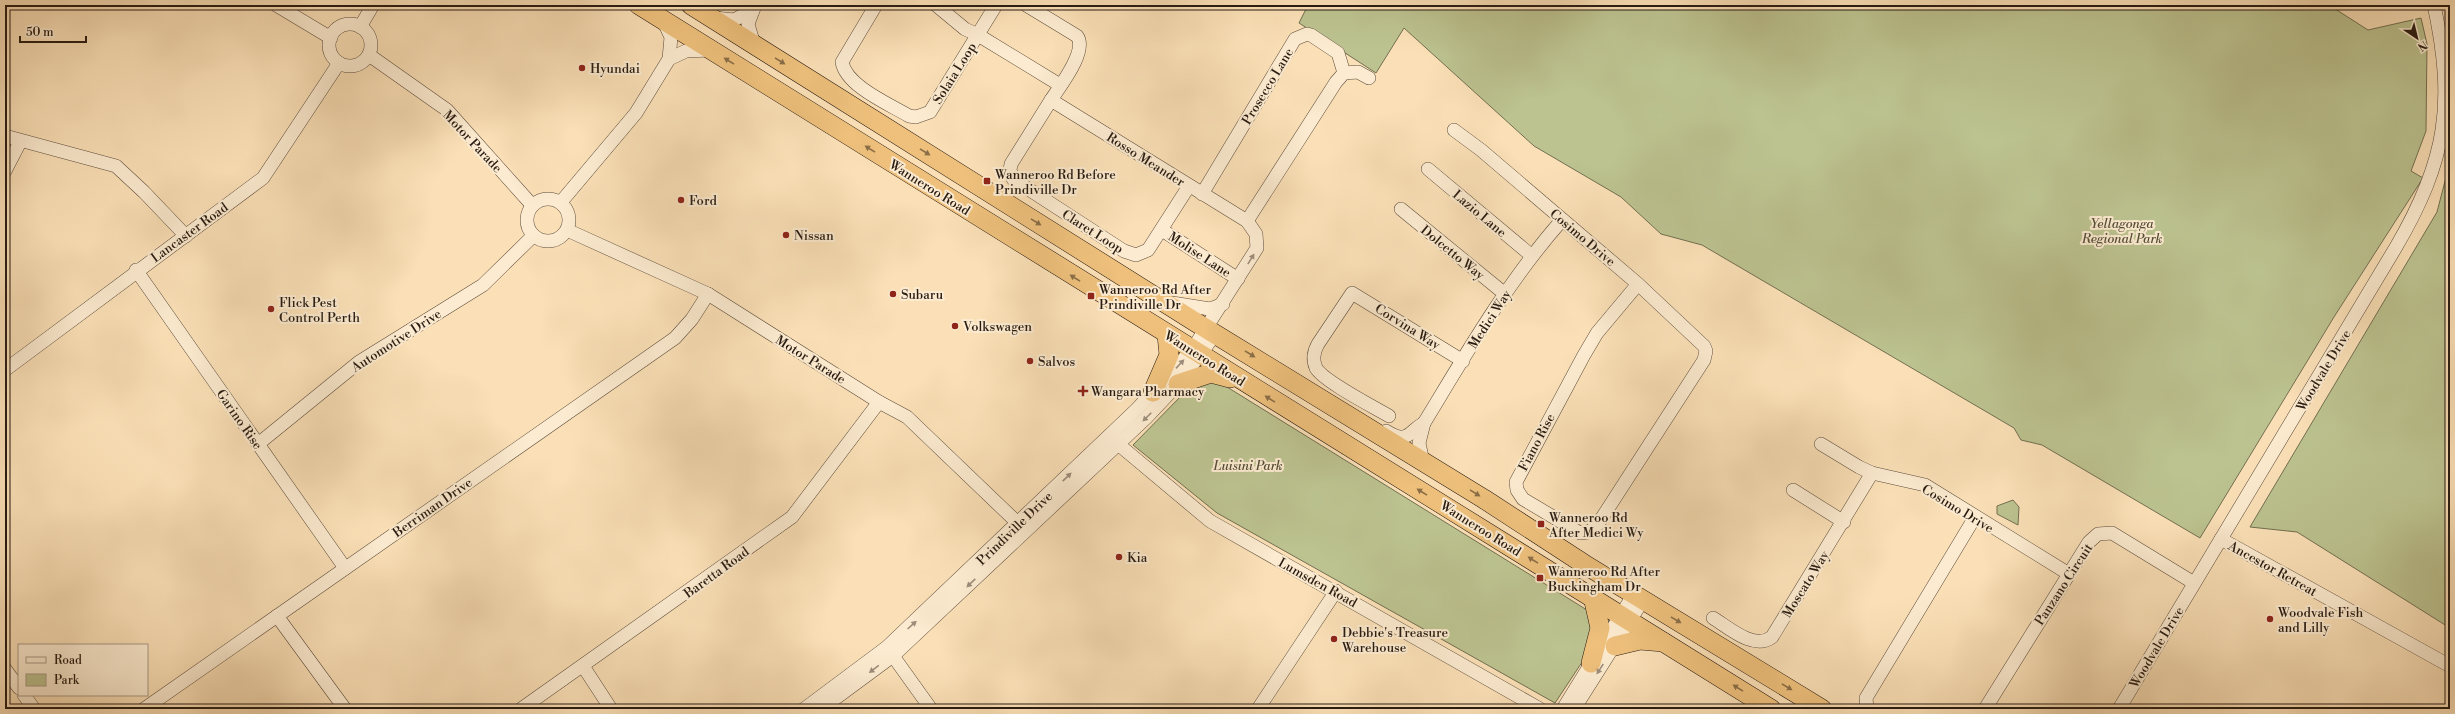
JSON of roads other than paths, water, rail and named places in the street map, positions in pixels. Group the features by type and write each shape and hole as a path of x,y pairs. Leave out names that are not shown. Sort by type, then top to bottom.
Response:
{"highway":[{"name":"Wanneroo Road","path":"639,5 1167,335 1593,597 1771,709"},
{"name":"Wanneroo Road","path":"691,5 1161,300 1370,428 1638,597 1822,709"},
{"path":"1153,392 1169,355 1167,335"},
{"path":"1178,384 1211,373 1241,381"},
{"path":"1591,663 1600,628 1593,597"},
{"path":"1614,646 1640,640 1665,642"}],"street":[{"path":"276,5 331,38"},
{"path":"360,27 373,5"},
{"name":"Solaia Loop","path":"876,5 842,62 843,70 854,83 909,116 916,117 930,112 996,5"},
{"path":"936,5 966,29 1060,85"},
{"path":"1026,5 1077,36 1080,43 1079,54 1051,100"},
{"name":"Woodvale Drive","path":"2119,709 2410,224 2429,184 2441,137 2446,92 2444,60 2434,5"},
{"path":"711,18 734,20 754,7"},
{"path":"754,7 748,24 754,45"},
{"path":"561,202 636,113 669,58 671,37 663,20"},
{"path":"346,25 360,27 365,30 371,42 369,55 359,64 352,66 338,62 330,52 331,38 340,28 346,25"},
{"name":"Prosecco Lane","path":"1202,194 1295,39 1307,34 1311,35 1338,53 1344,73"},
{"path":"669,58 686,51 710,50"},
{"name":"Motor Parade","path":"369,55 447,110 532,206"},
{"name":"Lancaster Road","path":"5,370 136,270 186,236 262,178 338,62"},
{"path":"1247,221 1336,82 1344,73 1358,72 1369,78"},
{"name":"Rosso Meander","path":"1051,100 1247,221 1256,234 1258,248 1223,304 1212,331"},
{"name":"Claret Loop","path":"1051,100 1012,164 1010,170 1013,179 1131,254 1142,254 1148,250 1189,186"},
{"name":"Cosimo Drive","path":"1454,130 1481,150 1638,284 1704,346 1706,350"},
{"path":"5,136 20,142 116,166 144,192 186,236"},
{"path":"5,171 20,142"},
{"name":"Lazio Lane","path":"1428,169 1532,256"},
{"path":"546,198 561,202 569,215 567,230 562,236 548,242 533,236 528,229 526,221 532,206 546,198"},
{"name":"Dolcetto Way","path":"1400,209 1505,294"},
{"name":"Medici Way","path":"1423,462 1419,443 1424,423 1505,294 1532,256 1562,220"},
{"name":"Motor Parade","path":"567,230 708,294 879,402 907,417 1022,527"},
{"name":"Molise Lane","path":"1162,230 1238,280"},
{"name":"Automotive Drive","path":"258,444 359,362 482,285 533,236"},
{"name":"Garino Rise","path":"136,270 344,568"},
{"name":"Fiano Rise","path":"1638,284 1597,333 1566,385 1540,440 1518,476 1517,490 1523,499 1576,532 1584,533 1595,528 1704,360 1706,350"},
{"name":"Corvina Way","path":"1389,416 1325,377 1315,364 1314,352 1318,344 1352,293 1463,361"},
{"name":"Berriman Drive","path":"144,709 675,338 692,319 708,294"},
{"path":"1161,300 1210,310 1223,304"},
{"name":"Prindiville Drive","path":"821,709 890,651 1113,440 1178,384 1196,353 1212,331"},
{"name":"Prindiville Drive","path":"1113,440 1153,392 1196,353"},
{"name":"Baretta Road","path":"521,709 792,517 879,402"},
{"name":"Medici Way","path":"1370,428 1381,428 1400,438 1407,437 1424,423"},
{"name":"Lumsden Road","path":"1113,440 1210,521 1336,591 1540,709"},
{"name":"Cosimo Drive","path":"1821,444 1859,468 1872,473 1925,485 1974,517 2069,574"},
{"name":"Moscato Way","path":"1713,618 1750,640 1761,642 1769,639 1844,522 1872,473"},
{"path":"1793,490 1844,522"},
{"path":"1867,709 1866,698 1974,517"},
{"name":"Panzano Circuit","path":"1985,709 2089,542 2098,534 2105,532 2119,537 2194,584"},
{"name":"Ancestor Retreat","path":"2221,539 2450,666"},
{"path":"1258,709 1336,591"},
{"path":"1574,709 1614,646 1626,618 1638,597"},
{"path":"277,616 345,709"},
{"path":"1563,709 1591,663 1626,618"},
{"path":"890,651 931,709"},
{"name":"Prindiville Drive","path":"804,709 890,651"},
{"path":"583,666 611,709"},
{"path":"5,668 18,687"},
{"path":"25,696 34,709"}],"place":[{"name":"Hyundai","path":"582,68"},
{"name":"Wanneroo Rd Before Prindiville Dr","path":"987,181"},
{"name":"Ford","path":"681,200"},
{"name":"Nissan","path":"786,235"},
{"name":"Subaru","path":"893,294"},
{"name":"Wanneroo Rd After Prindiville Dr","path":"1091,296"},
{"name":"Flick Pest Control Perth","path":"271,309"},
{"name":"Volkswagen","path":"955,326"},
{"name":"Salvos","path":"1030,361"},
{"name":"Wangara Pharmacy","path":"1083,391"},
{"name":"Wanneroo Rd After Medici Wy","path":"1541,524"},
{"name":"Kia","path":"1119,557"},
{"name":"Wanneroo Rd After Buckingham Dr","path":"1540,578"},
{"name":"Woodvale Fish and Lilly","path":"2270,619"},
{"name":"Debbie's Treasure Warehouse","path":"1334,639"}],"park label":[{"name":"Yellagonga Regional Park","path":"2122,230"},
{"name":"Luisini Park","path":"1248,465"}]}
